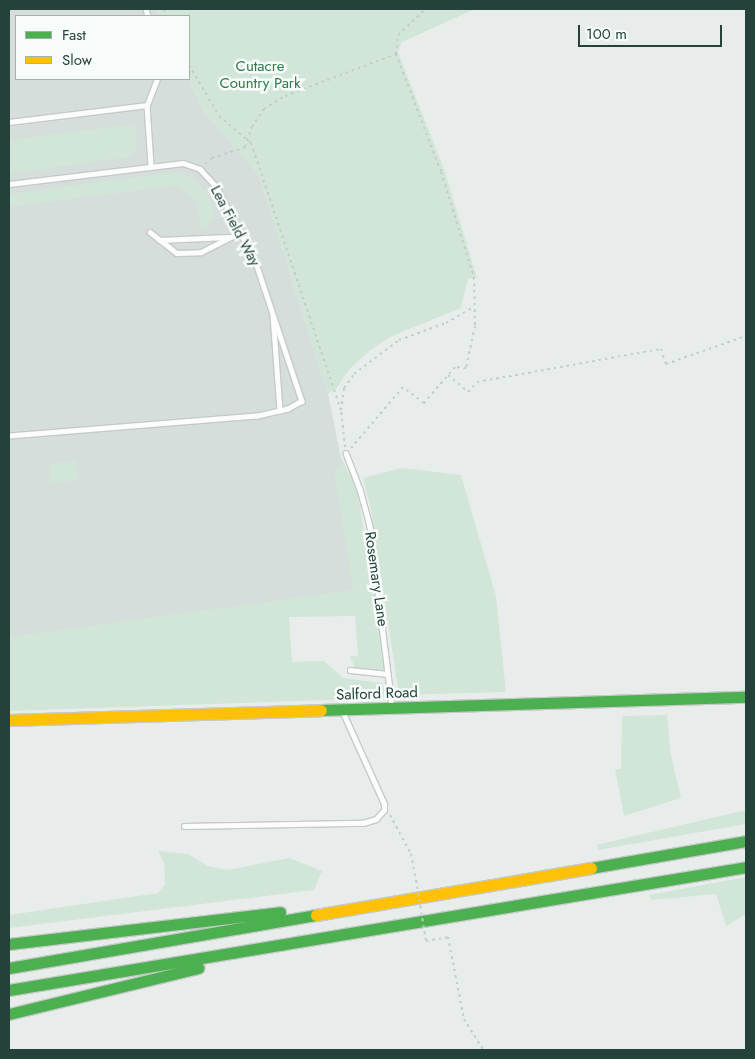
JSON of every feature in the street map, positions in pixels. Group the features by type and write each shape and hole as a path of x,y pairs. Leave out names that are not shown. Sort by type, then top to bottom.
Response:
{"main road":[{"name":"Salford Road","path":"9,720 746,697"},
{"path":"9,968 746,842"},
{"path":"9,990 746,867"},
{"path":"9,944 435,896"},
{"path":"9,1014 339,934"}],"lane":[{"path":"151,166 147,105 156,80"},
{"path":"9,122 147,105"},
{"path":"9,184 182,163 200,169"},
{"name":"Lea Field Way","path":"200,169 216,186 241,232 272,307 298,384 302,401 280,411"},
{"path":"150,232 177,253 201,252 241,232"},
{"path":"159,240 231,237"},
{"path":"9,436 224,420 280,411 272,307"},
{"name":"Rosemary Lane","path":"346,453 360,489 370,527 393,708"},
{"path":"350,670 388,674"},
{"path":"184,826 364,823 381,815 384,804 341,710"}],"path":[{"path":"346,453 403,387 424,403 454,367 466,368 475,326 474,277 441,172 396,54 398,35 426,9"},
{"path":"200,169 212,158 241,150 264,110 285,96 396,54"},
{"path":"190,68 219,116 248,138 341,410"},
{"path":"346,453 341,431 341,410 344,388 354,374 374,357 399,340 446,323 474,307"},
{"path":"448,375 468,392 477,382 661,349 666,364 746,336"},
{"path":"384,804 411,854 426,941 448,937 464,1019 482,1050"}],"shaded area":[{"path":"9,9 157,9 160,15 15,15 15,80 188,80 205,113 259,175 328,394 366,581 359,601 9,652"}],"green space":[{"name":"Cutacre Country Park","path":"157,9 475,9 402,42 398,52 445,172 477,278 468,279 461,308 392,336 369,351 348,371 337,388 328,394 259,175 205,113 188,80 190,15 160,15"},
{"path":"135,124 136,151 127,157 9,174 9,140"},
{"path":"177,172 195,180 206,193 214,207 214,216 207,226 201,229 196,200 178,185 9,207 9,194"},
{"path":"340,455 357,489 386,667 380,672 351,669 354,666 350,656 358,656 355,616 289,617 292,662 324,661 343,678 382,683 385,690 383,698 9,711 9,637 353,590 334,468 343,467"},
{"path":"76,461 78,480 51,483 49,464"},
{"path":"402,468 461,475 496,596 506,692 399,695 371,510 363,478"},
{"path":"667,715 671,755 681,798 624,816 615,769 621,769 622,716"},
{"path":"746,810 746,824 598,850 596,845"},
{"path":"158,851 188,854 208,866 229,870 289,858 322,871 314,890 9,928 9,915 158,893 165,884 164,863"},
{"path":"746,877 746,914 726,926 716,894 651,900 649,895"}],"traffic: fast":[{"path":"321,710 746,697"},
{"path":"591,868 746,841"},
{"path":"9,990 746,867"},
{"path":"9,944 280,912"},
{"path":"9,968 316,915"},
{"path":"9,1014 198,968"}],"traffic: slow":[{"path":"9,720 321,710"},
{"path":"316,915 591,868"}]}
